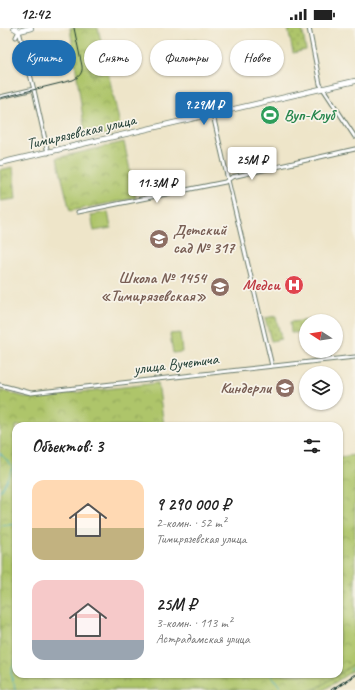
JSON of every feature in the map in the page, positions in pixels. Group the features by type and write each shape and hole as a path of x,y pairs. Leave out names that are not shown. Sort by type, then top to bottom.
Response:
{"main road":[{"path":"14,28 19,31 31,28"},
{"name":"Тимирязевская улица","path":"0,163 355,81"}],"street":[{"path":"310,28 320,83 355,137"},
{"path":"16,37 19,31"},
{"path":"19,31 48,153"},
{"path":"0,97 34,89"},
{"path":"213,115 272,366"},
{"path":"78,212 225,182 232,177 355,149"},
{"name":"улица Вучетича","path":"0,385 31,393 355,356"}],"green space":[{"path":"70,28 98,28 101,40 84,40 84,76 109,76 120,125 116,126 118,132 86,139 76,70 76,40 72,40"},
{"path":"288,28 302,28 306,50 293,53"},
{"path":"124,142 136,198 70,211 57,158"},
{"path":"13,167 16,199 0,201 0,170"},
{"path":"108,212 111,228 94,231 91,215"},
{"path":"276,316 281,339 271,341 265,318"},
{"path":"299,321 299,332 291,333 290,322"},
{"path":"180,333 182,352 173,353 170,334"},
{"path":"158,383 163,422 12,422 12,678 333,678 314,690 0,690 0,390 28,398"},
{"path":"355,455 355,663 343,671 343,456"},
{"path":"355,663 355,669 343,677 343,671"},
{"path":"332,678 342,678 324,690 314,690"}],"waterway":[{"path":"0,453 12,466"},
{"path":"0,492 12,469"},
{"path":"0,526 12,524"},
{"path":"350,670 355,667"},
{"path":"12,669 12,677"},
{"path":"12,678 13,682"},
{"path":"274,678 282,690"},
{"path":"14,683 15,690"}],"tram line":[{"path":"0,98 73,80 79,76 82,71 82,66 74,28"}],"railway":[{"path":"332,690 355,675"}],"place":[{"name":"Вуп-Клуб","path":"270,115"},
{"name":"Детский сад № 317","path":"159,239"},
{"name":"Медси","path":"294,285"},
{"name":"Школа № 1454 «Тимирязевская»","path":"220,287"},
{"name":"Киндерли","path":"285,388"}]}
